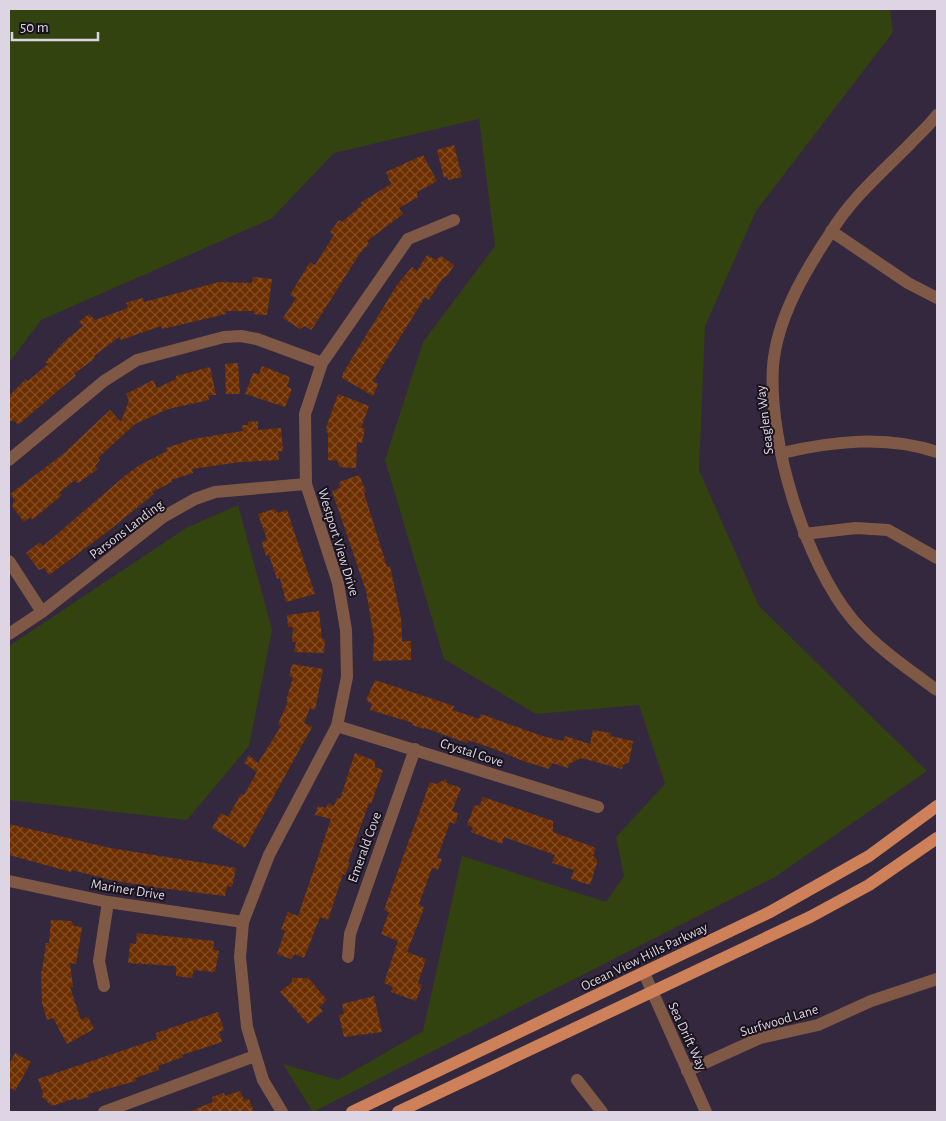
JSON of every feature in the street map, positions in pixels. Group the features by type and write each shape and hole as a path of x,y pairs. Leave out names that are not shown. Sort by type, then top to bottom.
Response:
{"main road":[{"name":"Ocean View Hills Parkway","path":"352,1112 770,912 841,873 884,846 937,806"},
{"path":"398,1112 810,917 869,885 937,838"}],"street":[{"name":"Seaglen Way","path":"936,121 856,198 831,231 794,296 781,330 773,365 774,408 782,453 804,534 830,589 854,621 893,658 937,690"},
{"name":"Westport View Drive","path":"282,1112 263,1080 247,1027 240,957 243,922 269,855 337,726 347,677 345,623 333,568 306,484 305,414 322,363 408,238 454,220"},
{"path":"831,231 908,283 937,298"},
{"path":"9,460 104,381 137,360 224,337 241,336 257,339 322,363"},
{"path":"782,453 827,444 896,442 937,452"},
{"name":"Parsons Landing","path":"9,634 42,612 163,517 195,499 215,492 306,484"},
{"path":"804,534 856,528 888,530 937,558"},
{"path":"9,561 42,612"},
{"name":"Crystal Cove","path":"337,726 598,807"},
{"name":"Emerald Cove","path":"348,957 350,934 415,749"},
{"name":"Mariner Drive","path":"9,881 108,902 243,922"},
{"path":"104,986 99,961 108,902"},
{"name":"Sea Drift Way","path":"644,972 651,992 706,1112"},
{"name":"Surfwood Lane","path":"687,1070 760,1038 818,1025 871,1001 937,979"},
{"path":"104,1112 256,1056"},
{"path":"577,1080 602,1112"}],"green space":[{"path":"9,9 890,9 893,32 756,211 705,326 699,470 759,606 927,771 775,877 313,1112 283,1064 338,1080 423,1031 462,856 606,902 624,876 616,837 665,784 639,705 536,714 444,659 385,460 423,342 495,246 479,119 334,153 271,219 41,320 9,363"},
{"path":"238,505 272,630 249,746 187,820 9,800 9,646 186,528"}],"building":[{"path":"454,145 462,177 448,180 447,176 444,178 437,150"},
{"path":"423,155 437,181 417,192 418,197 399,208 403,214 367,241 369,244 360,253 311,330 305,326 300,329 283,318 296,298 290,295 310,262 315,265 334,235 330,232 339,220 342,222 362,205 360,203 391,184 386,172"},
{"path":"427,255 436,260 441,256 454,265 448,275 442,279 429,300 425,297 373,381 378,384 373,396 342,378 343,373 397,285 412,267 417,271"},
{"path":"253,277 272,279 267,315 254,314 254,311 225,311 226,314 162,329 161,326 121,340 119,337 94,356 95,358 74,374 76,376 18,425 15,421 9,421 9,396 26,379 28,381 48,364 45,362 66,340 83,326 79,322 89,314 95,320 128,308 126,303 135,300 143,298 144,302 219,282 252,283"},
{"path":"238,363 240,394 226,394 225,364"},
{"path":"262,366 290,377 287,387 291,388 291,392 285,407 245,394 253,373 259,374"},
{"path":"210,367 216,395 208,395 209,400 168,409 135,424 98,458 100,460 95,466 98,469 78,483 75,480 59,493 62,495 32,520 31,517 24,522 12,506 15,500 10,494 62,455 110,410 121,422 129,400 126,394 153,380 157,388 176,379 176,376"},
{"path":"338,394 369,406 361,428 365,428 362,443 357,442 356,468 339,467 338,461 328,460 328,434 326,428"},
{"path":"258,421 258,430 281,428 283,451 278,451 279,460 240,462 192,469 193,473 171,480 172,482 152,492 154,494 107,532 49,575 44,568 39,570 26,553 40,542 43,546 126,475 138,466 167,451 166,448 193,439 243,431 242,425"},
{"path":"359,475 366,492 364,493 387,567 390,566 401,618 402,641 411,641 411,660 373,661 374,637 366,591 332,491 340,488 339,482"},
{"path":"274,509 278,513 287,510 315,594 286,602 280,578 277,579 269,555 266,556 262,543 267,539 258,514"},
{"path":"319,611 322,639 325,639 324,653 294,652 296,642 292,642 293,627 288,627 287,615"},
{"path":"292,664 323,669 315,710 310,708 304,723 312,727 245,848 212,828 221,813 228,817 241,794 244,795 257,772 244,763 249,755 258,763 281,726 278,724 288,702 286,701 293,677 289,676"},
{"path":"375,680 454,706 453,710 479,719 481,714 542,736 563,741 565,736 590,744 593,730 611,733 610,736 633,741 629,762 623,765 622,769 581,758 569,764 568,768 552,763 549,769 468,740 467,743 412,725 413,723 370,710 372,704 366,700"},
{"path":"355,753 375,761 375,767 383,770 371,804 369,803 348,862 350,863 345,875 343,874 328,920 320,917 304,958 295,954 291,959 277,954 285,931 281,929 288,912 298,916 331,819 315,815 318,806 326,808 328,803 334,806 337,798 340,799"},
{"path":"446,779 447,783 461,788 452,811 458,813 455,824 450,822 437,858 442,859 438,870 432,868 419,904 424,908 407,952 426,959 418,983 422,985 416,1001 391,992 393,987 384,983 398,941 381,934 389,912 384,910 430,782 436,784"},
{"path":"483,797 553,821 553,832 596,848 593,856 597,859 597,863 590,885 571,879 574,870 552,863 555,855 504,837 502,844 471,832 473,827 467,825 474,806 480,805"},
{"path":"9,824 110,848 236,868 232,887 227,886 225,896 152,887 111,880 72,870 71,872 9,855"},
{"path":"51,920 71,921 74,926 82,927 76,964 70,963 73,987 70,987 81,1020 86,1017 89,1019 94,1029 67,1044 53,1018 47,1020 42,1003 41,971 46,943 49,943"},
{"path":"137,933 214,941 213,949 219,951 215,972 194,970 192,978 176,976 176,966 128,963 130,943 136,944"},
{"path":"292,978 308,978 327,1000 319,1007 323,1011 308,1024 280,992 292,982"},
{"path":"374,996 382,1032 344,1037 339,1015 344,1014 342,1004"},
{"path":"218,1012 224,1030 219,1032 222,1042 182,1055 183,1057 158,1066 159,1070 135,1078 136,1081 88,1094 89,1097 77,1100 76,1098 52,1106 42,1097 43,1093 38,1079 157,1039 156,1033"},
{"path":"15,1053 31,1062 15,1091 9,1087 9,1065"},
{"path":"240,1091 244,1100 249,1099 254,1112 188,1112 213,1102 212,1097 224,1093 225,1096"}]}
